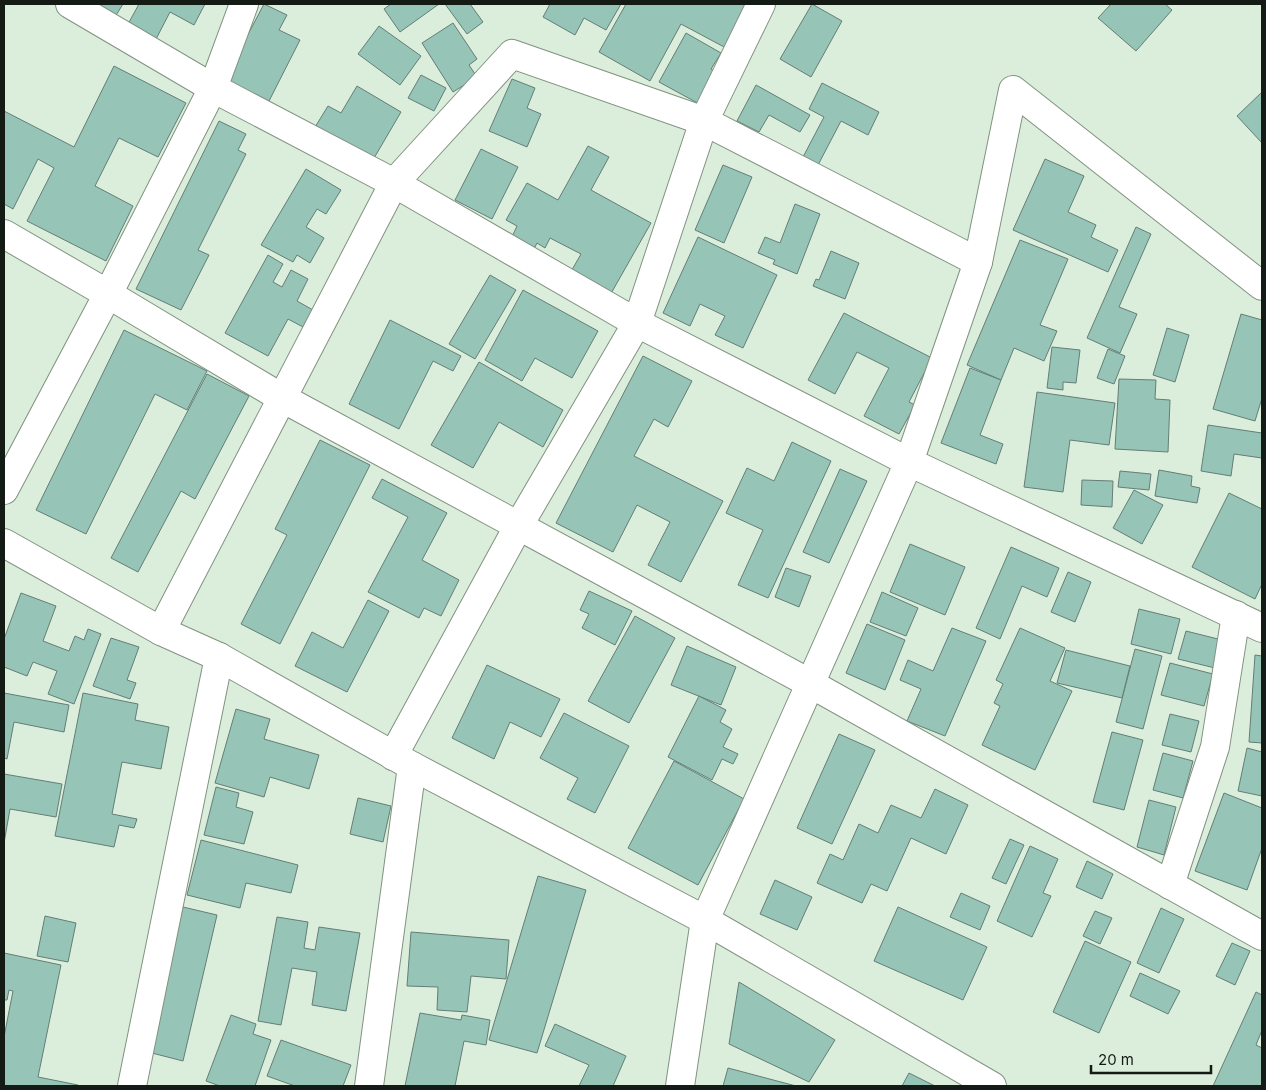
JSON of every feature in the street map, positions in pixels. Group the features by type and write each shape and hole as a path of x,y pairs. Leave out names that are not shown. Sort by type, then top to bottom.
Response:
{"street":[{"path":"70,4 213,88 394,183 637,322 909,462 1262,628"},
{"path":"4,490 108,294 213,88 244,4"},
{"path":"377,1083 403,761 520,525 637,322 704,121 762,4"},
{"path":"161,631 394,183 512,54 704,121 978,262"},
{"path":"680,1086 705,920 909,462 978,262 1013,90 1262,286"},
{"path":"4,234 282,398 811,684 1262,936"},
{"path":"4,543 161,631 219,657 403,761 705,920 992,1086"},
{"path":"1170,885 1215,747 1236,615"},
{"path":"132,1086 219,657"}],"building":[{"path":"94,4 123,4 115,17"},
{"path":"139,4 205,4 194,25 170,12 155,41 127,26"},
{"path":"264,4 287,15 279,30 300,40 268,103 224,80"},
{"path":"391,4 439,4 400,32 384,9"},
{"path":"445,4 470,4 483,22 467,34"},
{"path":"550,4 621,4 606,30 584,18 575,35 543,17"},
{"path":"626,4 743,4 749,7 726,48 681,24 650,81 599,52"},
{"path":"812,4 842,21 811,77 780,59"},
{"path":"1111,4 1165,4 1172,10 1136,51 1098,18"},
{"path":"453,23 477,59 469,65 477,77 453,92 422,43"},
{"path":"379,26 421,56 400,85 358,54"},
{"path":"686,33 721,53 711,69 720,74 703,106 659,82"},
{"path":"114,66 186,103 158,157 119,138 95,186 133,206 106,261 27,221 54,168 38,159 13,209 4,204 4,111 74,147"},
{"path":"421,75 446,88 434,111 408,98"},
{"path":"512,79 535,88 527,108 541,114 527,147 489,131"},
{"path":"822,83 879,112 868,135 841,121 818,165 803,157 824,117 809,109"},
{"path":"756,85 810,115 800,132 769,115 759,132 737,121"},
{"path":"357,86 401,112 370,165 312,132 328,106 341,113"},
{"path":"1262,92 1262,143 1237,116"},
{"path":"219,121 246,134 238,150 246,154 198,250 209,255 181,310 136,289"},
{"path":"588,146 609,157 591,190 651,223 609,297 569,275 581,254 550,238 545,248 537,243 532,253 510,241 517,226 506,220 527,183 558,200"},
{"path":"481,149 518,167 492,219 455,200"},
{"path":"1045,159 1084,176 1068,212 1096,225 1091,237 1118,250 1108,272 1013,230"},
{"path":"723,165 752,177 724,243 695,230"},
{"path":"306,169 341,190 326,214 317,209 306,227 324,238 310,263 297,255 293,262 261,245"},
{"path":"795,204 820,214 797,274 773,264 775,260 758,253 765,237 780,243"},
{"path":"1136,227 1151,234 1119,307 1137,314 1120,353 1087,338"},
{"path":"698,237 777,275 743,348 715,335 725,316 700,304 690,326 663,313"},
{"path":"1020,240 1068,259 1040,325 1057,331 1044,361 1014,348 1001,380 967,365"},
{"path":"831,251 859,263 845,299 813,286 816,279 819,280"},
{"path":"268,255 283,264 273,282 282,287 291,270 308,279 297,301 313,310 303,327 288,319 268,356 225,333"},
{"path":"490,275 516,290 475,359 449,344"},
{"path":"523,290 598,331 572,378 535,358 522,381 485,360"},
{"path":"844,313 932,358 909,402 915,405 899,434 864,416 889,368 857,352 835,394 808,380"},
{"path":"1241,314 1262,320 1262,398 1255,421 1213,409"},
{"path":"390,320 461,356 453,371 433,361 399,429 349,404"},
{"path":"1167,328 1189,335 1175,382 1153,375"},
{"path":"124,330 207,371 187,410 155,394 86,534 36,510"},
{"path":"1052,347 1080,350 1076,383 1063,382 1063,390 1047,388"},
{"path":"1108,349 1125,356 1114,384 1097,378"},
{"path":"643,356 692,381 668,427 654,419 634,456 723,501 681,582 648,565 670,522 637,505 613,552 556,523"},
{"path":"479,362 563,410 543,447 499,422 473,468 431,445"},
{"path":"970,368 1001,380 980,435 1003,444 996,464 941,443"},
{"path":"207,374 249,396 195,499 181,491 138,572 111,558"},
{"path":"1119,379 1156,380 1155,399 1170,400 1168,452 1115,449"},
{"path":"1037,392 1115,403 1109,445 1070,440 1063,492 1024,487"},
{"path":"1208,425 1262,433 1262,458 1234,454 1231,476 1201,471"},
{"path":"320,440 370,465 280,644 241,624 287,535 275,529"},
{"path":"792,442 831,461 768,598 738,585 763,530 726,513 747,468 774,481"},
{"path":"840,469 867,481 829,563 803,552"},
{"path":"1159,470 1192,476 1191,486 1200,488 1197,503 1155,496"},
{"path":"1120,471 1151,474 1149,490 1118,487"},
{"path":"382,479 447,513 422,560 459,580 441,616 424,608 419,618 368,592 408,517 372,498"},
{"path":"1082,480 1113,481 1112,507 1081,505"},
{"path":"1134,490 1163,505 1142,544 1113,528"},
{"path":"1229,493 1262,509 1262,584 1255,599 1192,567"},
{"path":"910,544 965,567 945,615 890,592"},
{"path":"1011,547 1059,568 1047,597 1022,586 1000,639 976,628"},
{"path":"786,568 811,576 799,607 775,597"},
{"path":"1068,572 1091,582 1075,622 1051,612"},
{"path":"589,591 632,611 615,645 582,628 589,614 580,610"},
{"path":"882,592 918,608 906,636 870,622"},
{"path":"21,593 56,606 43,641 69,651 75,636 84,640 88,629 101,634 74,704 48,694 57,671 33,662 27,676 4,667 4,639"},
{"path":"368,600 389,611 347,692 295,666 312,632 343,648"},
{"path":"1139,609 1180,619 1171,654 1131,644"},
{"path":"635,616 675,638 629,723 588,701"},
{"path":"867,624 905,640 885,690 846,673"},
{"path":"952,628 986,641 945,736 907,721 921,689 900,680 908,660 933,671"},
{"path":"1020,628 1065,648 1050,681 1072,691 1035,770 982,745 1000,706 994,703 1003,684 996,680"},
{"path":"1186,631 1222,640 1215,668 1178,659"},
{"path":"111,638 139,647 127,680 136,683 130,699 93,686"},
{"path":"687,646 736,667 721,705 671,685"},
{"path":"1135,649 1162,656 1143,729 1116,722"},
{"path":"1066,650 1130,666 1122,698 1057,683"},
{"path":"1255,655 1262,656 1262,743 1249,742"},
{"path":"1170,663 1213,674 1204,706 1161,695"},
{"path":"487,665 560,699 541,737 510,722 494,759 452,738"},
{"path":"4,693 69,705 64,732 14,722 7,759 4,758"},
{"path":"83,693 138,704 135,720 169,727 161,769 122,762 112,814 137,819 134,828 119,825 114,847 55,836"},
{"path":"699,696 726,710 720,722 732,729 723,747 738,754 733,764 722,759 712,780 668,757"},
{"path":"236,709 270,719 264,739 319,755 309,789 270,777 264,797 215,783"},
{"path":"564,713 629,746 595,813 567,799 578,778 540,758"},
{"path":"1170,714 1199,721 1191,752 1162,745"},
{"path":"1112,732 1143,740 1124,810 1093,802"},
{"path":"839,734 875,750 832,844 797,828"},
{"path":"1247,748 1262,752 1262,796 1238,791"},
{"path":"1163,753 1193,761 1183,798 1153,790"},
{"path":"674,761 744,799 698,885 628,848"},
{"path":"4,774 62,784 56,817 10,809 4,843"},
{"path":"216,787 239,793 236,807 253,812 244,844 204,835"},
{"path":"935,789 968,805 946,854 911,838 887,891 871,884 862,903 817,883 830,854 843,860 859,824 878,833 891,805 921,818"},
{"path":"1224,793 1262,808 1262,848 1247,890 1195,871"},
{"path":"358,798 391,806 383,842 350,834"},
{"path":"1149,800 1176,807 1164,855 1137,847"},
{"path":"1010,839 1024,845 1006,884 992,878"},
{"path":"201,840 298,865 291,893 246,883 240,908 187,895"},
{"path":"1030,846 1058,859 1043,893 1051,896 1032,937 997,921"},
{"path":"1087,861 1113,874 1102,899 1076,887"},
{"path":"538,876 586,890 537,1053 489,1040"},
{"path":"775,880 812,897 797,930 760,914"},
{"path":"961,893 990,906 980,930 950,917"},
{"path":"183,907 217,915 183,1061 148,1052"},
{"path":"898,907 987,947 963,1000 874,961"},
{"path":"1161,908 1184,919 1159,973 1137,963"},
{"path":"1095,911 1112,918 1100,944 1083,936"},
{"path":"45,916 76,923 68,962 37,956"},
{"path":"277,917 308,922 304,948 315,950 319,927 360,933 346,1011 312,1005 317,972 292,968 281,1025 258,1021"},
{"path":"411,932 509,940 506,979 471,976 467,1012 437,1010 438,987 407,986"},
{"path":"1085,941 1131,962 1099,1033 1053,1012"},
{"path":"1232,943 1250,951 1235,985 1216,976"},
{"path":"4,953 61,965 38,1077 77,1086 4,1086 4,1037 13,991 9,990 7,1000 4,1000"},
{"path":"1140,973 1180,991 1168,1014 1130,996"},
{"path":"739,982 835,1040 809,1082 729,1044"},
{"path":"1256,992 1262,995 1262,1030 1256,1045 1262,1048 1262,1086 1213,1086"},
{"path":"420,1013 461,1020 462,1015 490,1020 486,1045 464,1041 455,1086 405,1086"},
{"path":"231,1015 256,1024 253,1034 271,1040 255,1086 220,1086 206,1081"},
{"path":"555,1024 626,1056 613,1086 579,1086 589,1065 545,1046"},
{"path":"281,1040 351,1065 343,1086 295,1086 267,1076"},
{"path":"728,1068 796,1086 723,1086"},
{"path":"909,1073 935,1086 902,1086"}]}
